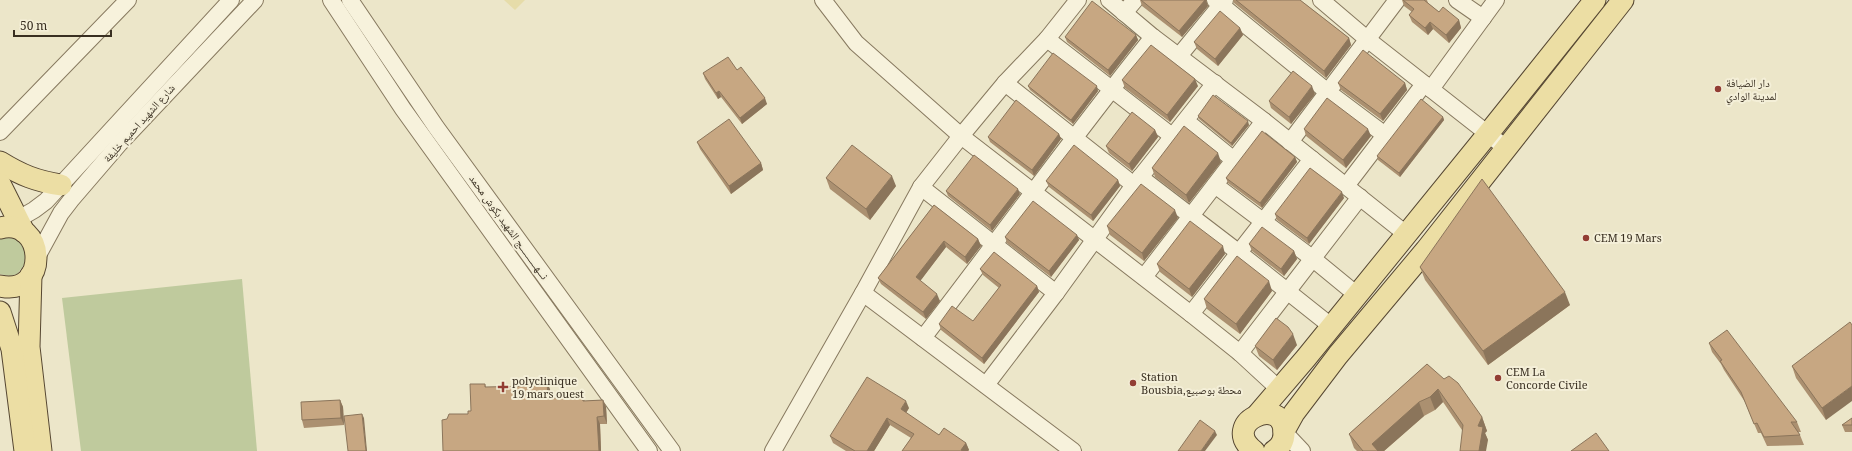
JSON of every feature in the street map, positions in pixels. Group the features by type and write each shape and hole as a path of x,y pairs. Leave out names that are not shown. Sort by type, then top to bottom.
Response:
{"main road":[{"path":"1245,447 1246,426 1248,421 1258,414 1331,326 1595,0"},
{"path":"1274,451 1281,445 1284,432 1294,413 1338,355 1426,250 1623,0"},
{"path":"0,162 19,174 33,179 61,185"},
{"path":"0,184 12,227 34,242 30,352 41,451"},
{"path":"2,288 15,286 24,282 34,266"},
{"path":"0,312 13,356 25,451"},
{"path":"1258,414 1270,414 1280,420 1284,432"}],"street":[{"path":"0,132 128,0"},
{"name":"شارع الشهيد احميم خليفة","path":"12,227 34,210 61,185 231,0"},
{"name":"شارع الشهيد احميم خليفة","path":"34,266 61,213 70,200 120,143 255,0"},
{"name":"نـــهـــــــــــج الشهيد بكوش محمد","path":"331,0 403,110 649,451"},
{"name":"نـــهـــــــــــج الشهيد بكوش محمد","path":"350,0 436,128 672,451"},
{"path":"823,0 856,43 961,136 1095,238 1191,314 1240,353 1279,389"},
{"path":"773,451 863,293 921,187 1005,83 1047,39 1078,0"},
{"path":"1109,0 1153,37 1264,121 1406,234"},
{"path":"1124,13 1135,0"},
{"path":"1321,0 1367,39 1487,135 1506,148"},
{"path":"1290,142 1397,0"},
{"path":"1457,0 1483,18"},
{"path":"1346,186 1385,135 1428,87 1496,0"},
{"path":"1179,56 1220,2 1329,92 1385,135"},
{"path":"923,338 995,244 1033,191 1153,37"},
{"path":"1047,39 1172,136"},
{"path":"1005,83 1074,139 1192,216 1331,326"},
{"path":"986,385 1056,293 1137,181 1215,83"},
{"path":"1186,121 1234,160"},
{"path":"1144,277 1264,121"},
{"path":"1191,314 1312,159"},
{"path":"1215,185 1312,258 1356,295"},
{"path":"921,187 1056,293"},
{"path":"1240,353 1360,197"},
{"path":"863,293 1073,451"},
{"path":"1284,432 1302,451"}],"green space":[{"path":"8,235 24,244 26,263 17,274 10,276 0,274 0,236"},
{"path":"242,279 257,451 81,451 62,298"}],"sand":[{"path":"504,0 525,0 515,10"}],"building":[{"path":"1141,0 1205,0 1179,31"},
{"path":"1236,0 1300,0 1349,38 1324,71"},
{"path":"1403,0 1424,0 1439,12 1443,7 1459,20 1446,35 1430,22 1425,28 1409,15 1414,9"},
{"path":"1092,1 1136,35 1108,70 1065,37"},
{"path":"1220,11 1240,28 1215,59 1194,42"},
{"path":"1151,45 1195,79 1167,115 1122,80"},
{"path":"1363,50 1405,83 1380,114 1338,83"},
{"path":"1053,53 1097,86 1071,120 1028,86"},
{"path":"728,57 737,70 741,67 765,98 740,118 719,91 716,93 703,73"},
{"path":"1293,71 1312,86 1289,117 1269,101"},
{"path":"1213,95 1248,121 1231,143 1198,116"},
{"path":"1327,98 1368,129 1343,160 1304,129"},
{"path":"1421,99 1443,117 1399,173 1377,156"},
{"path":"1016,100 1059,134 1032,170 988,137"},
{"path":"1132,112 1155,130 1129,164 1106,146"},
{"path":"729,119 761,163 729,186 697,142"},
{"path":"1184,126 1218,153 1186,195 1152,168"},
{"path":"1262,131 1295,157 1260,203 1226,178"},
{"path":"852,145 892,176 866,209 826,178"},
{"path":"1074,145 1118,180 1091,215 1046,181"},
{"path":"974,155 1018,189 990,225 946,191"},
{"path":"1310,168 1342,192 1307,238 1275,214"},
{"path":"1482,179 1565,292 1483,351 1420,267"},
{"path":"1141,184 1175,210 1142,253 1107,226"},
{"path":"1033,201 1077,235 1049,271 1005,237"},
{"path":"934,205 978,239 965,257 944,241 916,277 937,294 923,312 878,278"},
{"path":"1190,221 1223,246 1189,289 1157,264"},
{"path":"1262,227 1294,251 1281,269 1249,244"},
{"path":"994,252 1037,286 982,358 939,324 952,306 973,321 1001,285 980,269"},
{"path":"1237,256 1269,281 1236,324 1204,299"},
{"path":"1276,318 1288,327 1293,334 1273,360 1255,346"},
{"path":"1850,322 1852,325 1852,386 1822,408 1792,366"},
{"path":"1727,330 1797,422 1791,422 1800,435 1764,437 1757,423 1754,424 1741,392 1720,361 1722,360 1709,343"},
{"path":"1427,364 1444,379 1449,376 1458,383 1482,417 1478,426 1483,427 1479,451 1460,451 1463,425 1438,389 1430,397 1419,402 1372,444 1378,451 1363,451 1349,434"},
{"path":"867,377 906,401 901,409 939,435 944,428 966,443 961,450 963,451 902,451 914,434 887,418 867,451 855,451 830,436"},
{"path":"532,382 547,382 548,398 568,398 568,396 582,395 583,401 603,400 604,416 597,417 599,451 443,451 442,420 447,419 449,414 468,414 468,411 471,411 470,384 485,384 485,387 532,386"},
{"path":"340,400 341,418 302,420 301,402"},
{"path":"362,414 366,451 348,451 344,416"},
{"path":"1852,418 1852,425 1842,425"},
{"path":"1200,420 1215,431 1201,451 1178,451"},
{"path":"1596,433 1609,451 1571,451"}],"place":[{"name":"دار الضيافة لمدينة الوادي","path":"1718,89"},
{"name":"CEM 19 Mars","path":"1586,238"},
{"name":"CEM La Concorde Civile","path":"1498,378"},
{"name":"Station Bousbia,محطة بوصبيع","path":"1133,383"},
{"name":"polyclinique 19 mars ouest","path":"503,387"}]}
